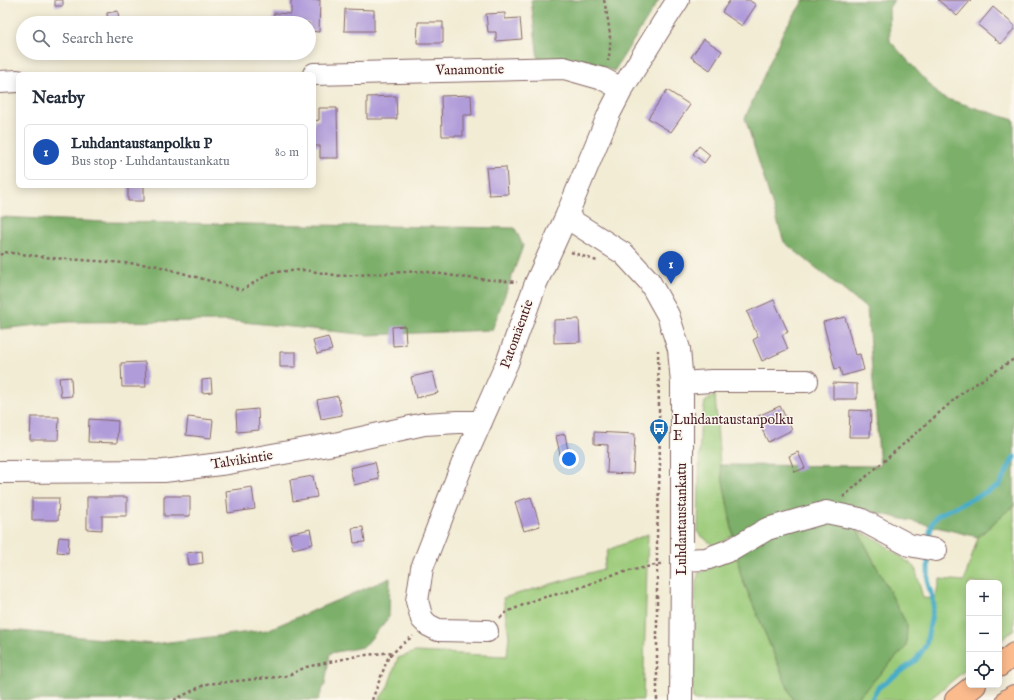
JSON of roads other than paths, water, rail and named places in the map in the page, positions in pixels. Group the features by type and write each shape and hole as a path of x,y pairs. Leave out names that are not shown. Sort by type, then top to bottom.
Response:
{"highway":[{"path":"1002,664 1014,654"},
{"path":"956,700 971,688"},
{"path":"1008,700 1014,696"}],"street":[{"name":"Patomäentie","path":"487,631 438,630 428,625 422,619 417,601 422,568 464,460 507,363 536,283 566,218 609,114 622,89 678,0"},
{"name":"Vanamontie","path":"316,74 564,68 603,79 622,89"},
{"path":"0,82 16,81"},
{"name":"Luhdantaustankatu","path":"566,218 624,254 649,281 668,315 679,349 682,383 681,700"},
{"path":"682,383 711,381 807,381"},
{"name":"Talvikintie","path":"0,472 164,471 228,463 340,443 424,424 481,422"},
{"path":"682,560 706,559 733,549 767,529 826,512 860,519 909,545 936,550"}],"waterway":[{"path":"929,536 932,523 938,515 999,486 1014,457"},
{"path":"871,700 878,688 916,660 926,645 934,603 928,584 928,562"}],"place":[{"name":"Luhdantaustanpolku P","path":"671,284"},
{"name":"Luhdantaustanpolku E","path":"659,445"}]}
